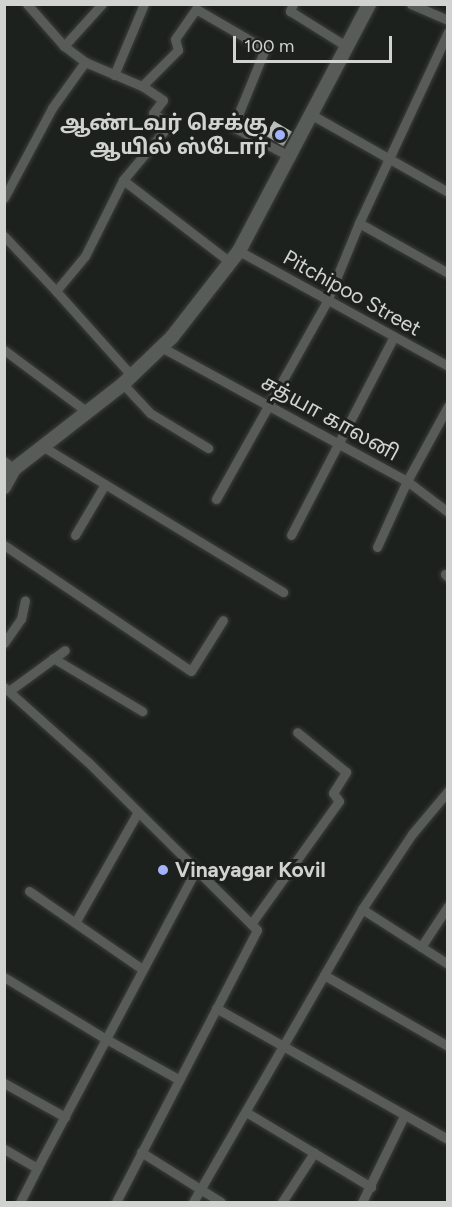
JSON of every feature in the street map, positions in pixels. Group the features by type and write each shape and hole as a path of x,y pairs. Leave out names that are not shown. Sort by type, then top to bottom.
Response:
{"main road":[{"path":"4,487 9,465 42,446 127,380 161,347 234,256 291,157 369,4"}],"street":[{"path":"27,4 64,46 85,62 142,86 163,100 153,113 170,125 123,180 85,256 56,291"},
{"path":"64,46 102,4"},
{"path":"114,75 144,4"},
{"path":"294,4 290,10 346,46"},
{"path":"411,4 447,20"},
{"path":"142,86 178,50 175,39 196,9 265,49 233,127 291,157"},
{"path":"216,499 327,301 387,159 447,32"},
{"path":"4,198 52,108 85,62"},
{"path":"312,116 447,192"},
{"name":"Pitchipoo Street","path":"123,180 234,256 327,301 447,366"},
{"path":"359,223 447,273"},
{"path":"4,236 56,291 127,380 150,413 208,448"},
{"path":"291,535 393,338"},
{"name":"சத்யா காலனி","path":"161,347 407,481 447,405"},
{"path":"4,351 86,411"},
{"path":"42,446 283,592"},
{"path":"377,547 407,481 447,512"},
{"path":"75,536 105,484"},
{"path":"4,545 191,671 223,620"},
{"path":"4,643 21,619 25,600"},
{"path":"65,650 7,689 138,812 257,930 178,1079 116,1203"},
{"path":"53,658 142,711"},
{"path":"251,924 339,801 333,792 346,772 297,732"},
{"path":"193,1203 362,909 412,834 447,791"},
{"path":"76,921 138,812"},
{"path":"20,1203 196,870"},
{"path":"29,891 76,921 142,969"},
{"path":"421,946 447,906"},
{"path":"362,909 447,963"},
{"path":"324,975 447,1046"},
{"path":"4,977 106,1039 178,1079"},
{"path":"216,1008 404,1118 447,1139"},
{"path":"4,1083 65,1117"},
{"path":"246,1112 371,1187"},
{"path":"362,1203 404,1118"},
{"path":"4,1149 37,1168"},
{"path":"141,1152 203,1189 220,1203"},
{"path":"282,1203 314,1154"}],"building":[{"name":"ஆண்டவர் செக்கு ஆயில் ஸ்டோர்","path":"274,121 292,132 283,146 265,136"}],"place":[{"name":"ஆண்டவர் செக்கு ஆயில் ஸ்டோர்","path":"280,135"},
{"name":"Vinayagar Kovil","path":"163,870"}]}
